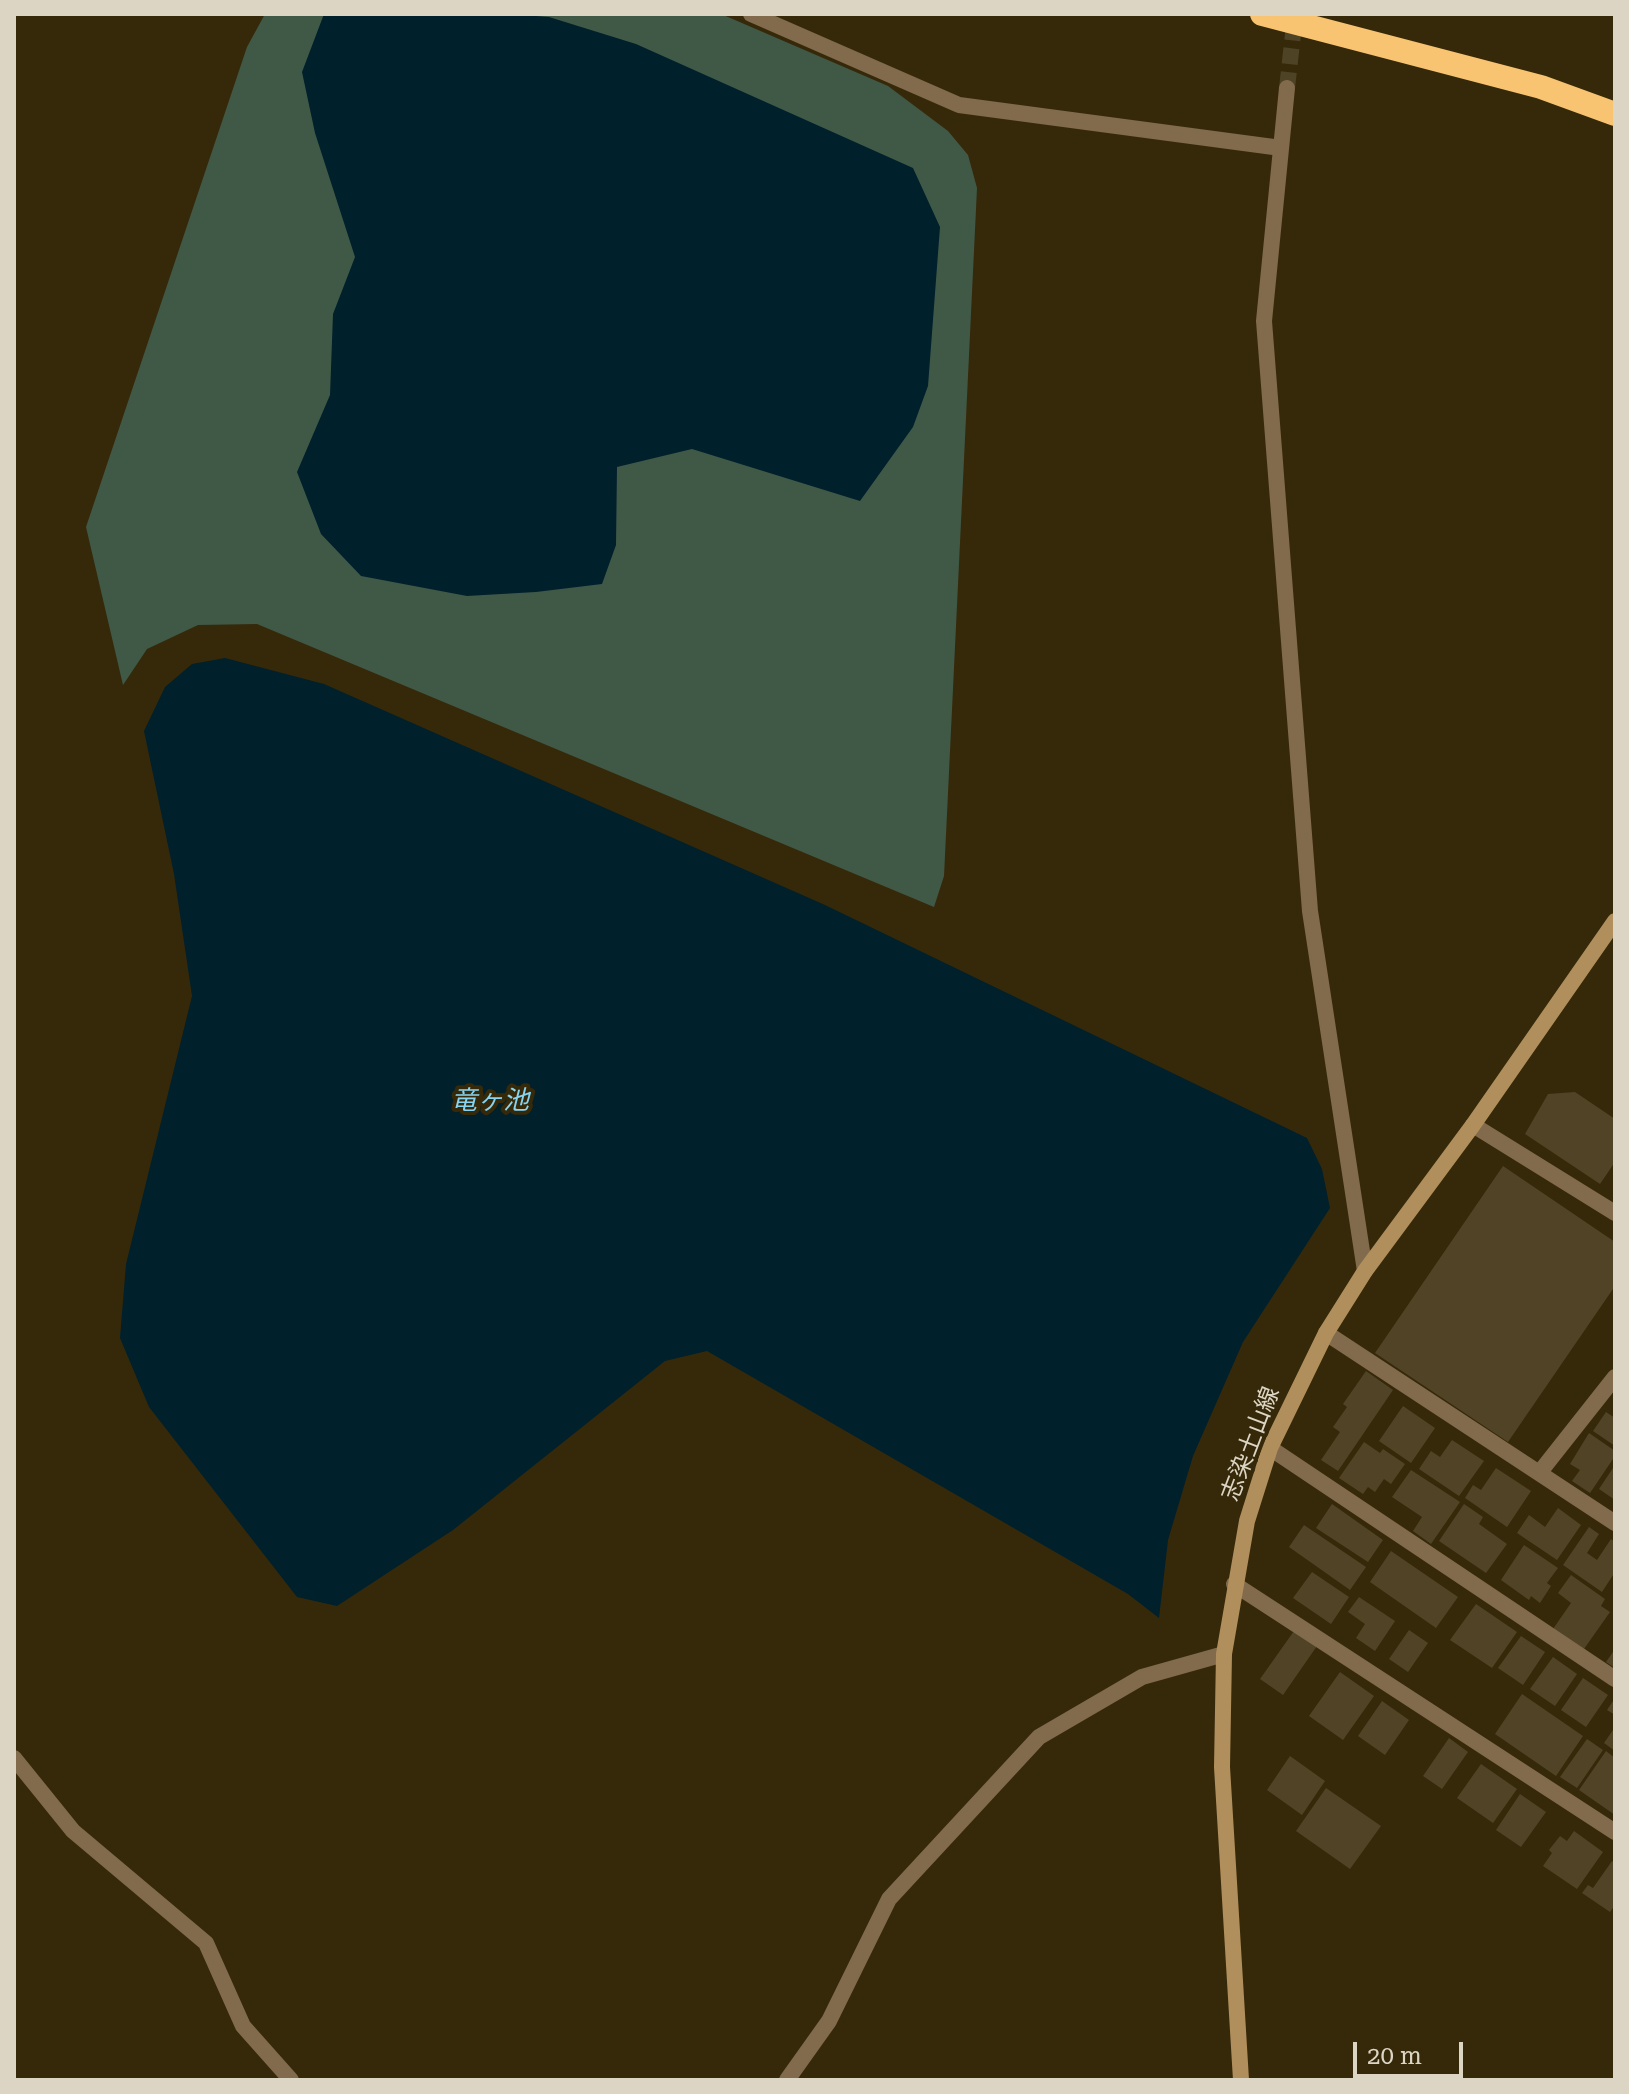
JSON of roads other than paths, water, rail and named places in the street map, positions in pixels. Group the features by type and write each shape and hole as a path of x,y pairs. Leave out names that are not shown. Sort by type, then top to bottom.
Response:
{"highway":[{"path":"1262,14 1541,87 1615,114"}],"main road":[{"name":"志染土山線","path":"1241,2080 1222,1767 1224,1654 1247,1521 1270,1448 1326,1333 1365,1271 1473,1125 1615,921"}],"street":[{"path":"751,14 959,105 1281,148"},
{"path":"1287,88 1264,321 1310,911 1365,1271"},
{"path":"1473,1125 1615,1213"},
{"path":"1326,1333 1615,1523"},
{"path":"1540,1472 1615,1377"},
{"path":"1270,1448 1615,1679"},
{"path":"1234,1584 1615,1832"},
{"path":"787,2080 829,2021 889,1899 1039,1737 1142,1677 1224,1654"},
{"path":"14,1758 73,1831 206,1943 243,2026 291,2080"}],"water":[{"path":"324,14 510,14 549,17 636,44 913,168 940,227 928,386 913,427 860,501 692,449 617,467 616,545 602,584 467,596 361,576 321,534 297,472 330,395 333,314 355,257 315,133 302,72"},
{"name":"竜ヶ池","path":"225,658 324,684 825,905 1307,1138 1322,1169 1330,1208 1243,1342 1193,1456 1168,1540 1159,1618 1128,1594 707,1351 665,1361 453,1530 337,1606 297,1597 149,1407 120,1338 126,1264 192,996 174,874 144,731 165,687 192,664"}],"tunnel":[{"path":"1287,88 1295,16"}]}
